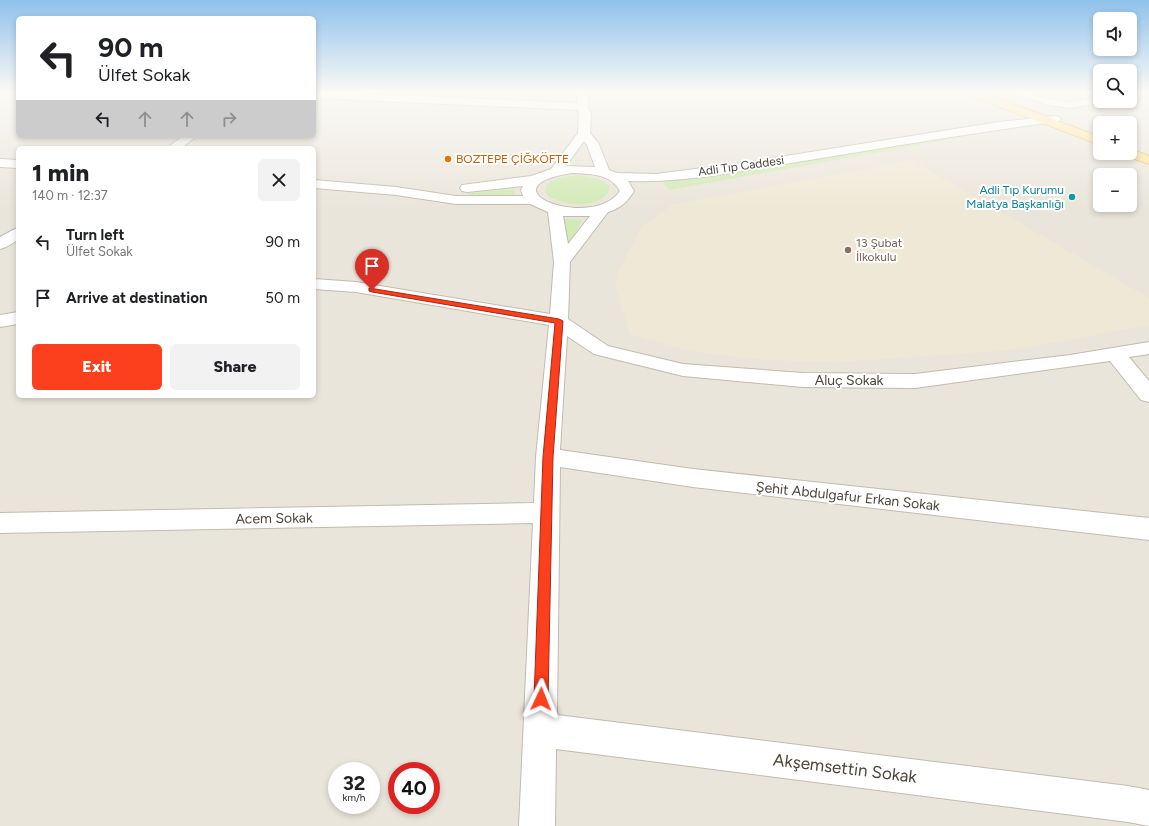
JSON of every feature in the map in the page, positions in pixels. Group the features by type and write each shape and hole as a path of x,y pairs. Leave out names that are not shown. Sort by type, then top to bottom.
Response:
{"main road":[{"path":"1078,132 1093,138"},
{"path":"1137,151 1149,155"},
{"path":"1137,156 1149,160"}],"street":[{"name":"Adli Tıp Caddesi","path":"396,191 486,187 534,180 556,171 578,169 610,175 656,178 988,132"},
{"name":"Adli Tıp Caddesi","path":"316,186 396,191 456,200 533,200 542,206 555,210 571,212 603,209 616,204 625,198 627,190 995,132"},
{"path":"556,171 584,133 593,144 610,175 624,183 627,190"},
{"path":"176,146 188,138"},
{"path":"0,163 16,164"},
{"path":"533,200 528,193 529,186 534,180"},
{"path":"562,262 603,209"},
{"path":"537,826 548,457 559,321 562,262 555,210"},
{"path":"0,244 16,234"},
{"path":"316,284 356,287 559,321"},
{"path":"0,321 16,318"},
{"name":"Aluç Sokak","path":"559,321 600,350 683,370 803,380 915,380 1070,361 1149,348"},
{"path":"1114,353 1149,395"},
{"name":"Şehit Abdulgafur Erkan Sokak","path":"548,457 693,478 1149,529"},
{"name":"Acem Sokak","path":"0,523 547,513"},
{"name":"Akşemsettin Sokak","path":"540,730 1128,804 1149,808"}],"shaded area":[{"path":"0,132 16,132 16,138 316,138 316,132 1093,132 1093,160 1137,160 1137,132 1149,132 1149,826 0,826"},
{"name":"13 Şubat İlkokulu","path":"912,160 1149,298 1149,325 1013,350 839,362 765,360 690,351 630,334 615,284 617,274 642,226 672,205"}],"green space":[{"path":"977,133 980,134 669,190 662,182 723,174"},
{"path":"570,176 596,178 609,186 609,191 604,197 597,201 579,204 561,201 546,194 545,189 553,180"},
{"path":"514,189 515,196 471,196 467,193"},
{"path":"564,219 582,220 568,247"}],"place":[{"name":"BOZTEPE ÇİĞKÖFTE","path":"448,159"},
{"name":"Adli Tıp Kurumu Malatya Başkanlığı","path":"1072,197"},
{"name":"13 Şubat İlkokulu","path":"848,250"}],"route":[{"path":"372,290 559,321 548,457 541,699"}]}
